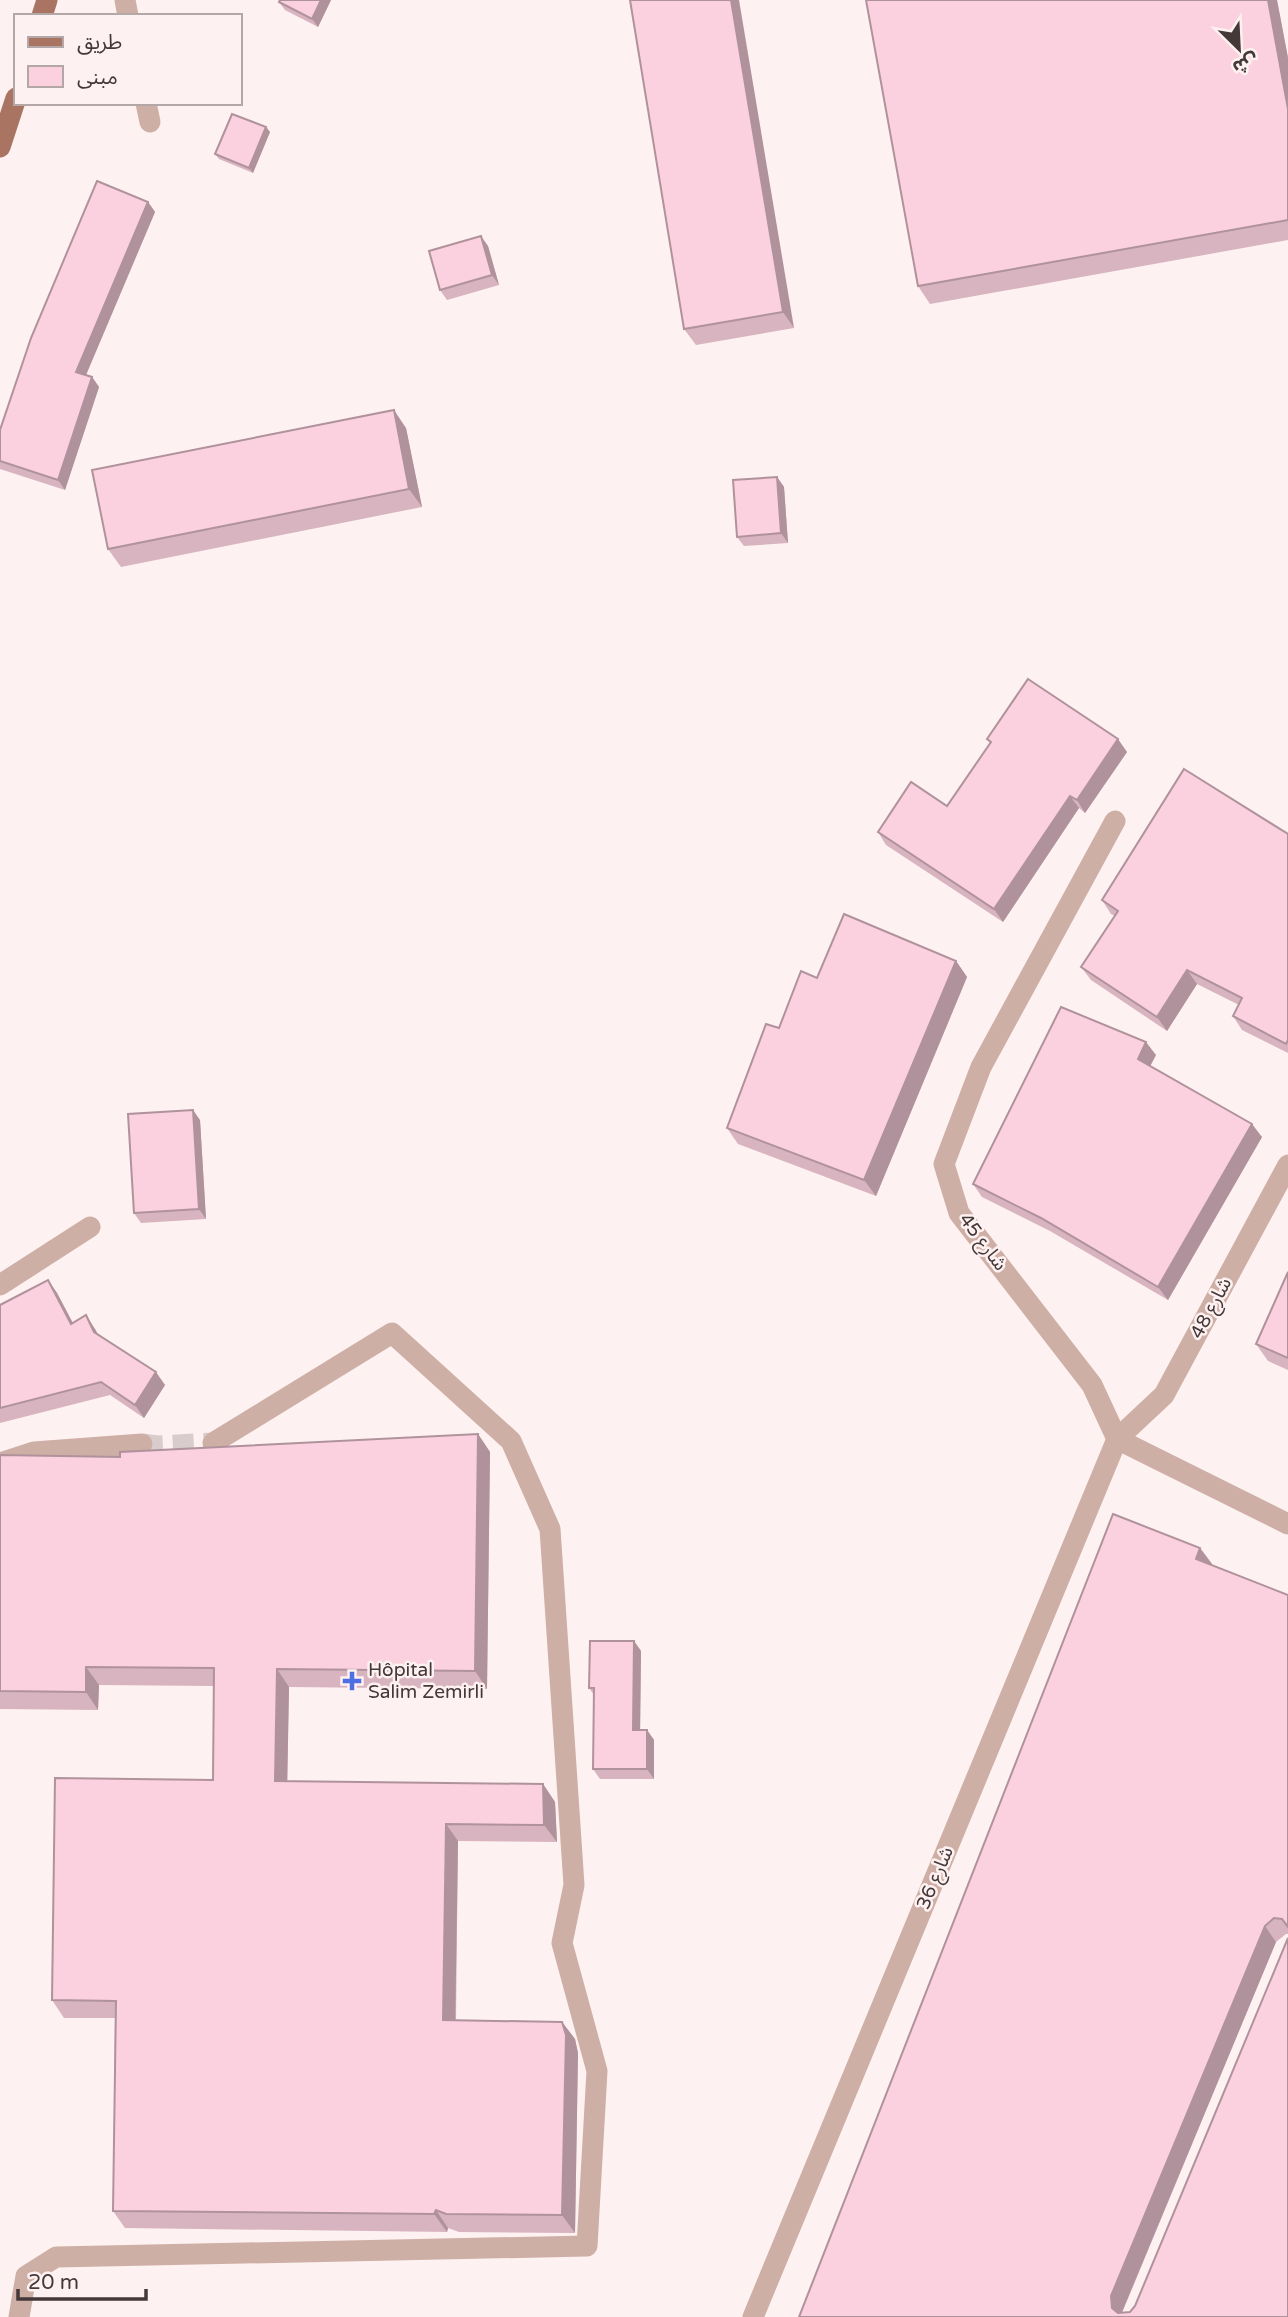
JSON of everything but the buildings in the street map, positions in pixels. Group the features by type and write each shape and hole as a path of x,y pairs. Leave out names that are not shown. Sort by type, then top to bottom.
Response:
{"main road":[{"path":"0,147 14,104"}],"street":[{"name":"شارع 45","path":"1115,821 981,1067 944,1164 959,1213 1092,1385 1117,1439"},
{"name":"شارع 48","path":"1117,1439 1164,1395 1288,1165"},
{"path":"0,1284 90,1227"},
{"path":"19,2317 26,2276 56,2257 587,2246 597,2070 562,1943 574,1885 550,1529 511,1441 392,1333 213,1443"},
{"path":"1117,1439 1288,1524"},
{"name":"شارع 36","path":"753,2317 1117,1439"},
{"path":"0,1463 34,1452 142,1444"}],"tunnel":[{"path":"142,1444 158,1446 213,1443"}],"place":[{"name":"Hôpital Salim Zemirli","path":"352,1681"}]}
